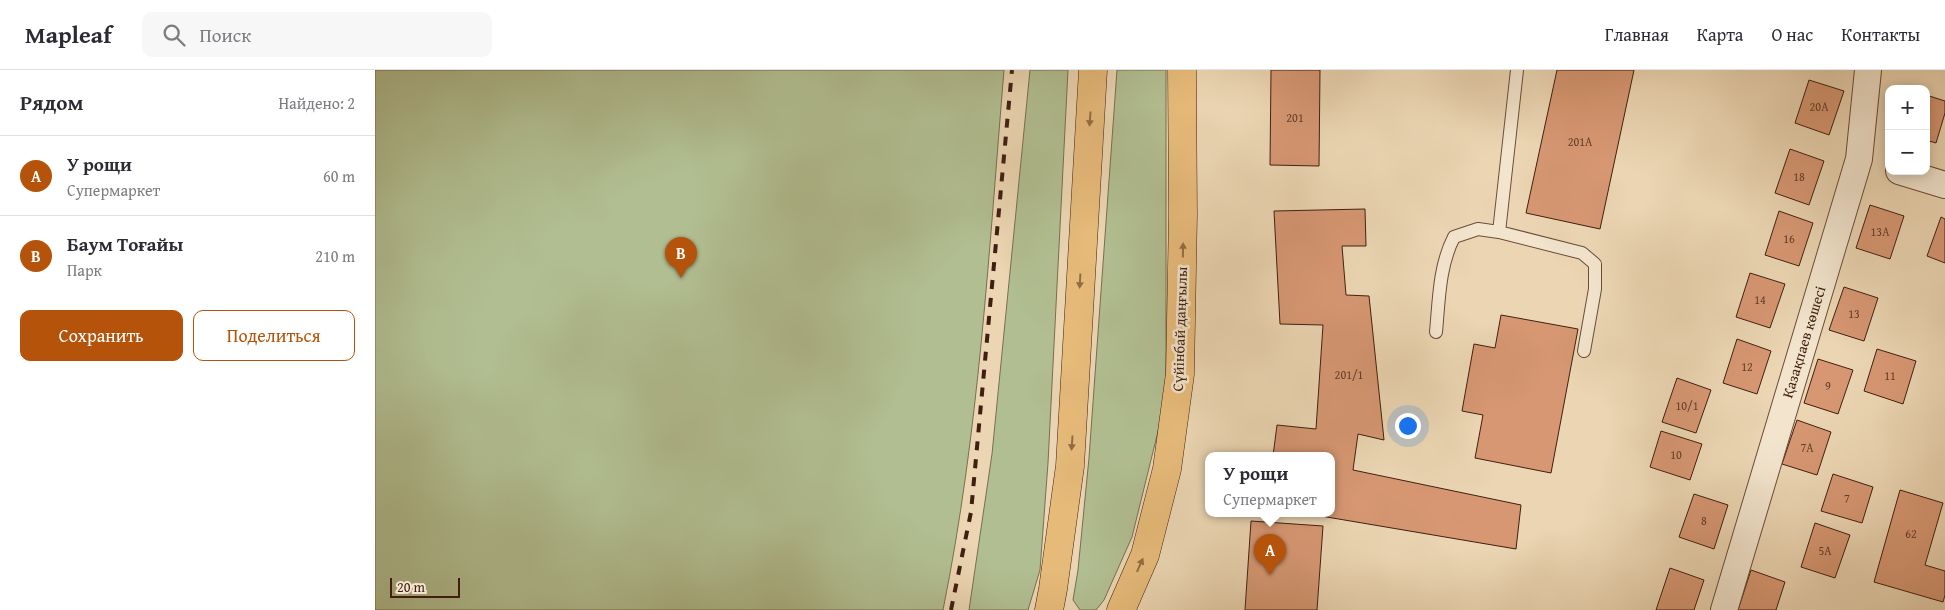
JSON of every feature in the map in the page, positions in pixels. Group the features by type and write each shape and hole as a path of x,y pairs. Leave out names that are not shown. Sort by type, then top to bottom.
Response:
{"main road":[{"path":"1049,610 1070,466 1093,70"},
{"name":"Сүйінбай даңғылы","path":"1121,610 1145,555 1167,469 1180,374 1183,215 1182,70"}],"street":[{"name":"Қазақпаев көшесі","path":"1724,610 1859,159 1869,70"},
{"path":"1859,159 1885,167"},
{"path":"1912,175 1945,185"}],"lane":[{"path":"1499,232 1517,70"},
{"path":"1436,332 1440,284 1446,252 1454,237 1478,229 1499,232 1582,253 1595,264 1595,289 1583,351"}],"green space":[{"path":"375,70 1004,70 988,273 974,408 966,476 943,610 375,610"},
{"path":"1030,70 1068,70 1048,463 1040,570 1028,610 969,610 992,454"},
{"path":"1117,70 1166,70 1166,399 1132,537 1104,600 1096,610 1080,610 1073,600 1078,570 1089,458"}],"building":[{"path":"1271,70 1320,70 1319,166 1270,165"},
{"path":"1557,70 1634,70 1600,229 1526,213"},
{"path":"1809,80 1844,91 1829,135 1795,123"},
{"path":"1930,96 1945,101 1945,113 1936,143 1930,141"},
{"path":"1790,149 1824,161 1809,205 1775,193"},
{"path":"1870,205 1904,216 1890,259 1856,248"},
{"path":"1365,209 1366,246 1342,246 1346,295 1369,296 1384,440 1358,434 1353,470 1521,505 1516,549 1327,517 1335,517 1335,452 1274,452 1277,425 1316,429 1323,325 1280,324 1274,211"},
{"path":"1779,211 1813,223 1799,266 1765,255"},
{"path":"1941,217 1945,219 1945,263 1927,256"},
{"path":"1750,273 1785,284 1770,328 1736,317"},
{"path":"1844,287 1878,298 1864,341 1829,330"},
{"path":"1501,315 1578,329 1551,473 1475,458 1483,415 1462,411 1474,344 1495,348"},
{"path":"1737,339 1771,351 1757,394 1723,383"},
{"path":"1877,349 1916,361 1903,404 1864,391"},
{"path":"1818,359 1853,370 1838,414 1804,403"},
{"path":"1677,378 1711,390 1696,433 1662,422"},
{"path":"1797,420 1831,432 1817,475 1782,464"},
{"path":"1661,431 1702,444 1690,480 1650,467"},
{"path":"1833,474 1873,487 1862,523 1821,511"},
{"path":"1900,490 1943,503 1925,565 1945,571 1945,595 1943,602 1874,582"},
{"path":"1694,494 1728,505 1714,549 1679,537"},
{"path":"1251,521 1323,526 1317,610 1245,610"},
{"path":"1815,523 1850,535 1835,578 1801,567"},
{"path":"1670,568 1704,580 1694,610 1656,610"},
{"path":"1751,570 1785,582 1776,610 1738,610"}],"railway":[{"path":"951,610 971,512 1012,70"}],"place":[{"name":"Баум Тоғайы","path":"681,278"},
{"name":"У рощи","path":"1270,575"}]}
